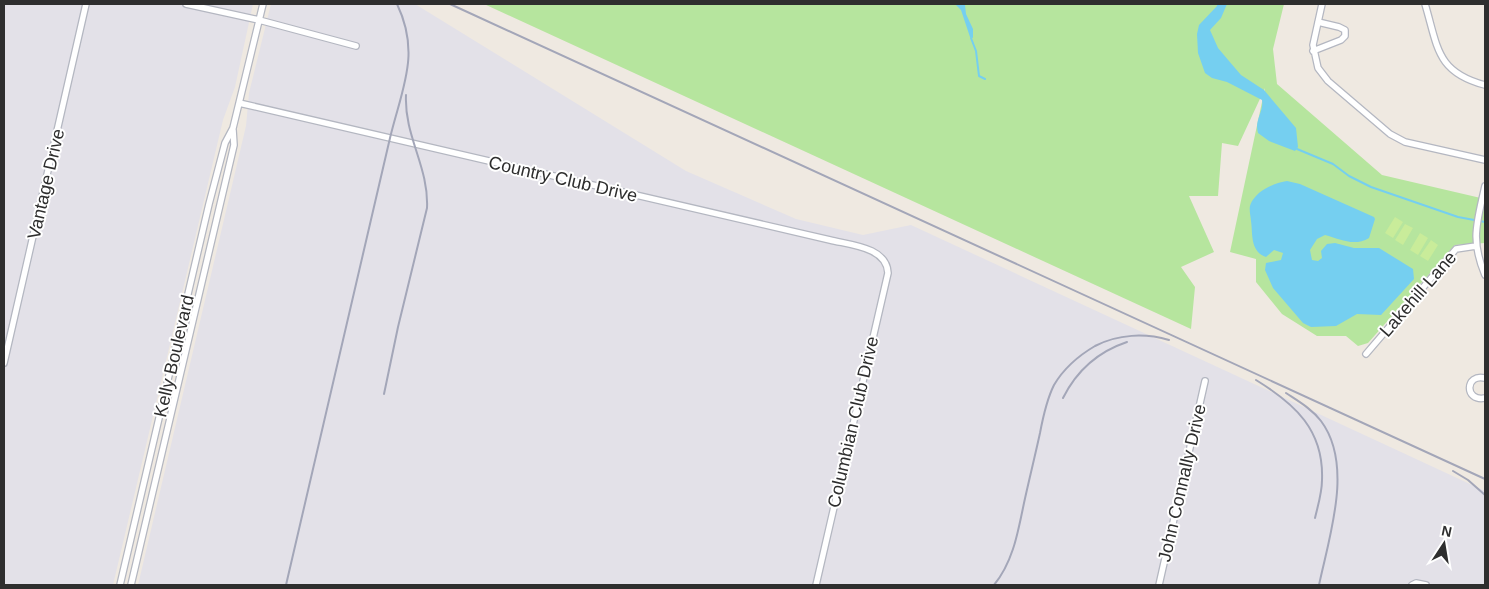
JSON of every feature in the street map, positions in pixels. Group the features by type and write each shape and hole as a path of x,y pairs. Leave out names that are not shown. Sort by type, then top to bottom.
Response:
{"street":[{"name":"Vantage Drive","path":"4,363 86,4"},
{"path":"186,4 259,20 356,46"},
{"name":"Kelly Boulevard","path":"120,585 209,204 225,142 233,128 263,4"},
{"path":"1322,4 1313,51 1318,68 1328,80 1390,134 1405,142 1485,160"},
{"path":"1425,4 1443,61 1461,77 1485,85"},
{"path":"1313,51 1341,40 1345,36 1345,30 1318,22"},
{"name":"Country Club Drive","path":"239,103 830,240 881,255 884,260"},
{"name":"Kelly Boulevard","path":"131,585 234,145 233,128"},
{"path":"1485,186 1476,232 1476,246 1485,275"},
{"path":"209,204 219,206"},
{"name":"Lakehill Lane","path":"1366,354 1456,249 1476,246"},
{"name":"Columbian Club Drive","path":"816,585 888,273 888,267 884,260"},
{"path":"177,342 188,344"},
{"path":"1485,378 1478,377 1469,385 1473,396 1479,399 1485,398"},
{"name":"John Connally Drive","path":"1159,585 1205,381"},
{"path":"146,473 157,476"},
{"path":"126,558 137,560"},
{"path":"1412,585 1416,583 1426,585"}],"shaded area":[{"path":"4,4 253,4 235,87 223,120 113,585 4,585"},
{"path":"271,4 415,4 686,171 796,219 863,235 911,225 1485,491 1485,585 138,585 246,126 249,93"}],"green space":[{"path":"484,4 1284,4 1273,49 1277,84 1382,175 1485,199 1485,243 1455,245 1368,343 1358,346 1346,336 1317,336 1282,314 1256,282 1256,259 1230,252 1265,88 1238,146 1222,143 1218,196 1189,196 1214,252 1181,267 1195,287 1191,329"},
{"path":"1395,217 1403,222 1393,238 1385,233"},
{"path":"1405,224 1413,228 1403,245 1395,240"},
{"path":"1420,233 1428,238 1418,255 1410,250"},
{"path":"1431,240 1438,245 1428,261 1420,256"}],"water":[{"path":"955,4 965,5 966,14 973,29 973,38 970,37 961,10"},
{"path":"1217,4 1227,4 1221,18 1210,30 1218,48 1241,75 1264,90 1296,128 1298,147 1295,151 1269,141 1258,133 1257,124 1262,108 1262,100 1227,82 1212,78 1205,73 1198,53 1197,34 1199,25"},
{"path":"1287,181 1300,184 1375,219 1369,238 1363,241 1352,242 1325,235 1317,239 1310,250 1312,260 1318,261 1322,258 1321,251 1327,244 1335,243 1354,248 1379,248 1413,269 1414,279 1381,315 1357,314 1336,326 1311,327 1303,323 1273,288 1265,270 1266,263 1281,260 1283,253 1274,250 1266,257 1257,251 1253,242 1250,208 1253,199 1263,190"}],"waterway":[{"path":"971,38 976,51 979,76 985,79"},
{"path":"1297,149 1333,164 1349,176 1371,187 1458,217 1485,222"}],"railway":[{"path":"286,585 390,138 404,87 407,71 408,39 397,4"},
{"path":"450,4 1485,479"},
{"path":"384,394 427,208 427,193 409,124 406,110 406,95"},
{"path":"994,585 1006,567 1014,546 1046,408 1058,379 1077,358 1104,342 1132,336 1151,336 1169,340"},
{"path":"1063,398 1075,379 1089,363 1106,351 1127,342"},
{"path":"1256,380 1295,409 1312,433 1318,447 1322,480 1321,494 1315,518"},
{"path":"1286,393 1309,409 1321,421 1331,439 1336,458 1338,480 1336,502 1319,585"},
{"path":"1453,471 1468,480 1485,495"}]}
